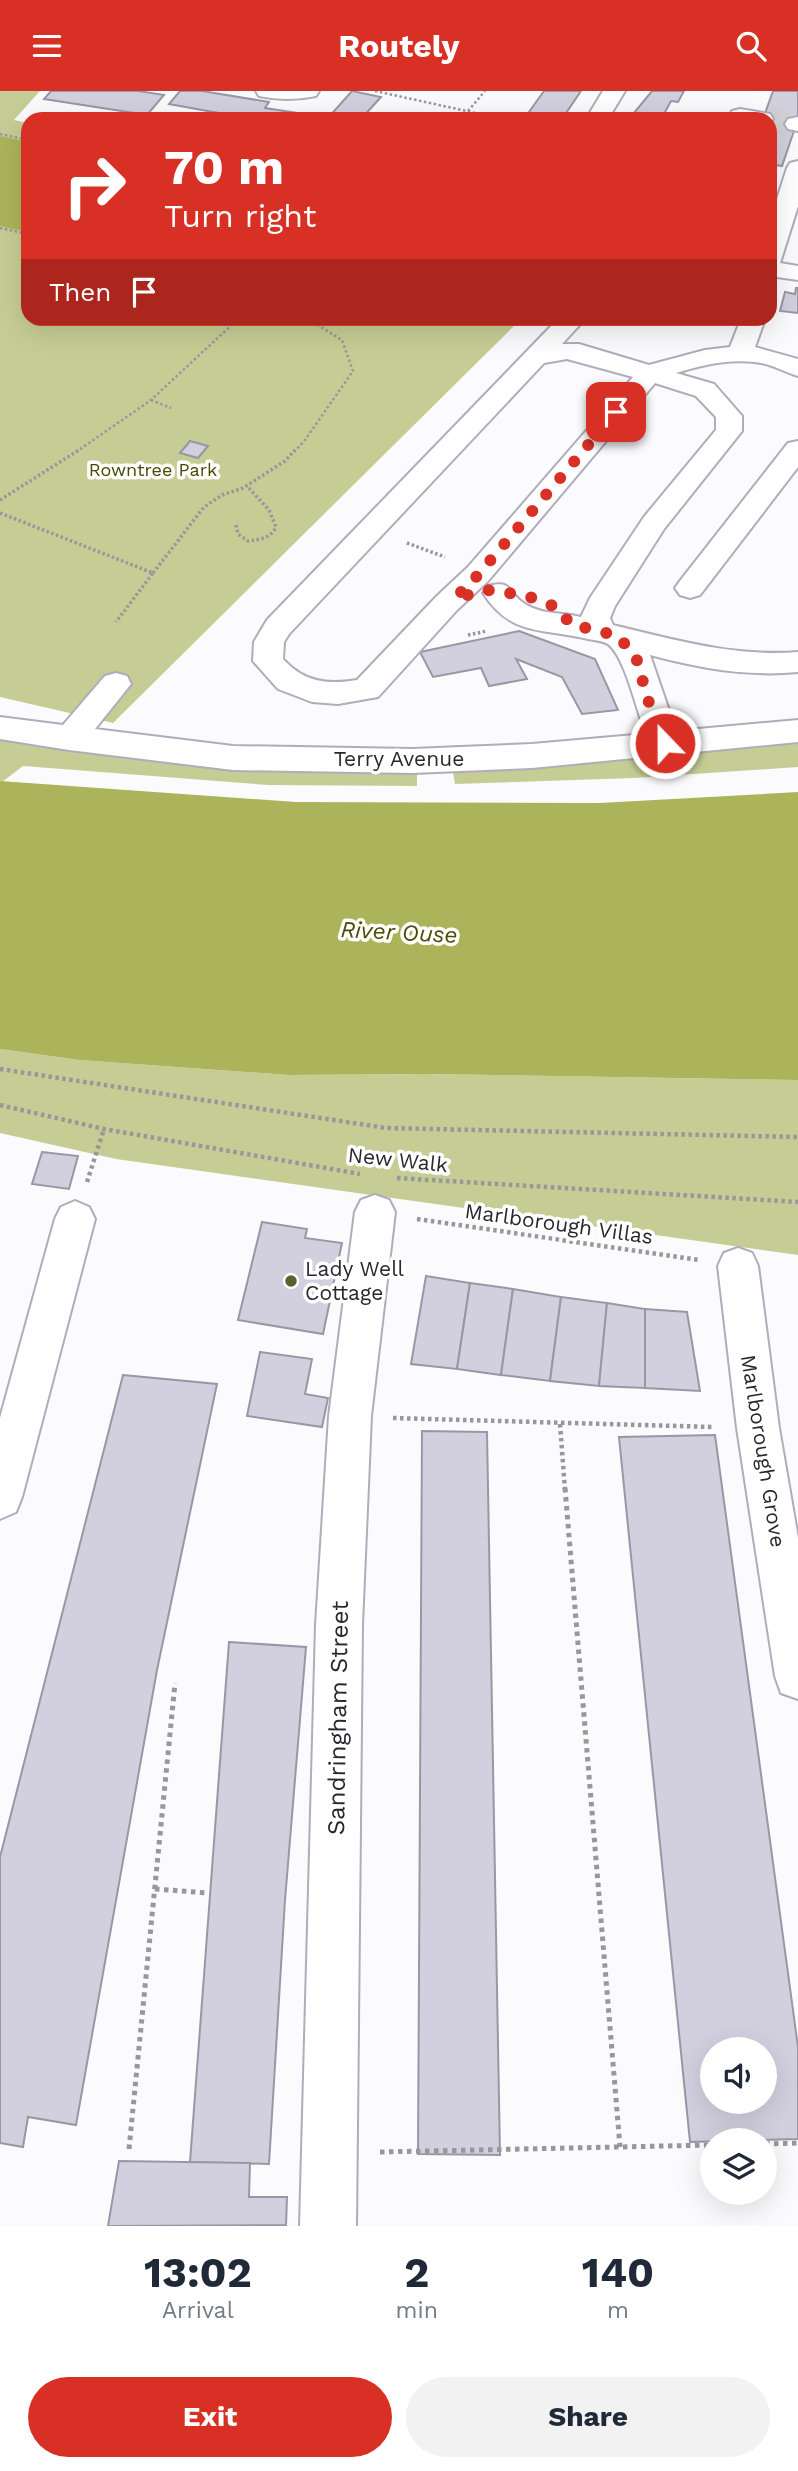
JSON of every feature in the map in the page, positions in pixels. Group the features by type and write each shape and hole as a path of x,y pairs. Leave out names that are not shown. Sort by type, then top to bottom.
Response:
{"street":[{"path":"267,91 310,93"},
{"path":"601,112 614,91"},
{"path":"777,169 797,170 785,226 777,244"},
{"path":"777,270 798,273"},
{"path":"566,326 278,627 269,642 268,661 280,676 305,691 351,692 367,688 447,603 455,598 490,590 490,582 650,373 690,360 747,335 760,354 798,368"},
{"path":"537,357 567,351 579,352 650,373 705,390 729,416 729,431 654,523 595,618 636,657 648,700 665,743"},
{"path":"690,588 798,449"},
{"path":"490,582 513,611 549,624 570,624 676,651 736,662 798,663"},
{"path":"69,739 116,684"},
{"name":"Terry Avenue","path":"0,728 233,758 412,761 532,756 798,731"},
{"name":"Sandringham Street","path":"328,2226 339,1625 350,1416 378,1188"},
{"path":"0,1497 75,1219"},
{"name":"Marlborough Grove","path":"738,1266 758,1428 786,1518 798,1676"}],"path":[{"path":"375,91 472,112"},
{"path":"468,111 485,91"},
{"path":"0,134 21,138"},
{"path":"0,229 21,233"},
{"path":"0,501 111,430 151,400 230,326"},
{"path":"116,622 204,507 222,495 247,486 285,461 305,440 351,378 353,371 342,340 319,326"},
{"path":"151,400 171,408"},
{"path":"236,525 237,534 248,541 264,538 275,527 276,520 272,511 247,486"},
{"path":"0,513 153,573"},
{"path":"371,530 490,582"},
{"path":"0,1069 386,1128 798,1137"},
{"name":"New Walk","path":"0,1105 378,1188 798,1202"},
{"path":"96,1154 104,1129"},
{"name":"Marlborough Villas","path":"378,1188 738,1266"},
{"path":"350,1416 758,1428"},
{"path":"560,1424 620,2147"},
{"path":"130,2149 174,1683"},
{"path":"155,1889 208,1893"},
{"path":"777,2144 798,2143"},
{"path":"330,2153 700,2145"}],"green space":[{"name":"Rowntree Park","path":"0,91 40,91 14,120 21,122 21,326 514,326 113,723 0,697"},
{"path":"0,736 417,770 417,786 268,785 23,766 2,782"},
{"path":"798,740 798,767 634,778 455,784 452,767"},
{"path":"0,1049 79,1060 289,1075 425,1074 798,1080 798,1255 116,1159 0,1133"}],"water":[{"path":"0,136 21,140 21,230 0,226"},
{"name":"River Ouse","path":"0,781 296,802 600,803 798,792 798,1080 425,1074 289,1075 79,1060 0,1049"}],"building":[{"path":"51,91 138,91 164,95 150,112 128,112 44,99"},
{"path":"180,91 202,91 269,102 265,108 291,112 213,112 169,104"},
{"path":"352,91 381,97 367,112 333,112"},
{"path":"544,91 581,91 567,112 529,112"},
{"path":"652,91 684,91 678,102 671,101 665,112 635,112"},
{"path":"773,91 798,91 798,119 782,166 777,165 777,112 766,112"},
{"path":"796,288 798,313 780,311 785,292 795,294"},
{"path":"190,441 208,446 198,458 180,453"},
{"path":"519,631 595,659 618,710 582,714 562,677 516,659 527,679 489,686 481,668 433,677 420,652"},
{"path":"42,1152 78,1156 69,1189 32,1184"},
{"name":"Lady Well Cottage","path":"262,1222 307,1229 305,1238 342,1243 323,1334 238,1320"},
{"path":"426,1276 470,1283 457,1369 411,1364"},
{"path":"470,1283 513,1289 501,1375 457,1369"},
{"path":"513,1289 561,1297 550,1381 501,1375"},
{"path":"561,1297 607,1303 599,1386 550,1381"},
{"path":"607,1303 645,1309 645,1388 599,1386"},
{"path":"645,1309 687,1312 700,1391 645,1388"},
{"path":"260,1352 312,1359 305,1394 328,1398 322,1427 247,1416"},
{"path":"123,1375 217,1384 157,1670 76,2125 28,2117 23,2147 0,2143 0,1857"},
{"path":"422,1431 487,1432 500,2155 418,2154"},
{"path":"715,1435 798,2047 798,2139 777,2140 777,2128 700,2128 700,2142 690,2142 619,1437"},
{"path":"229,1642 306,1647 285,1900 269,2164 190,2162"},
{"path":"119,2161 250,2163 249,2197 287,2197 286,2225 108,2226"}],"tunnel":[{"path":"777,121 796,124"}],"place":[{"name":"Lady Well Cottage","path":"291,1281"}],"route":[{"path":"616,412 478,575 455,598 490,590 527,596 559,608 570,624 618,636 636,657 648,700 665,743"}]}
